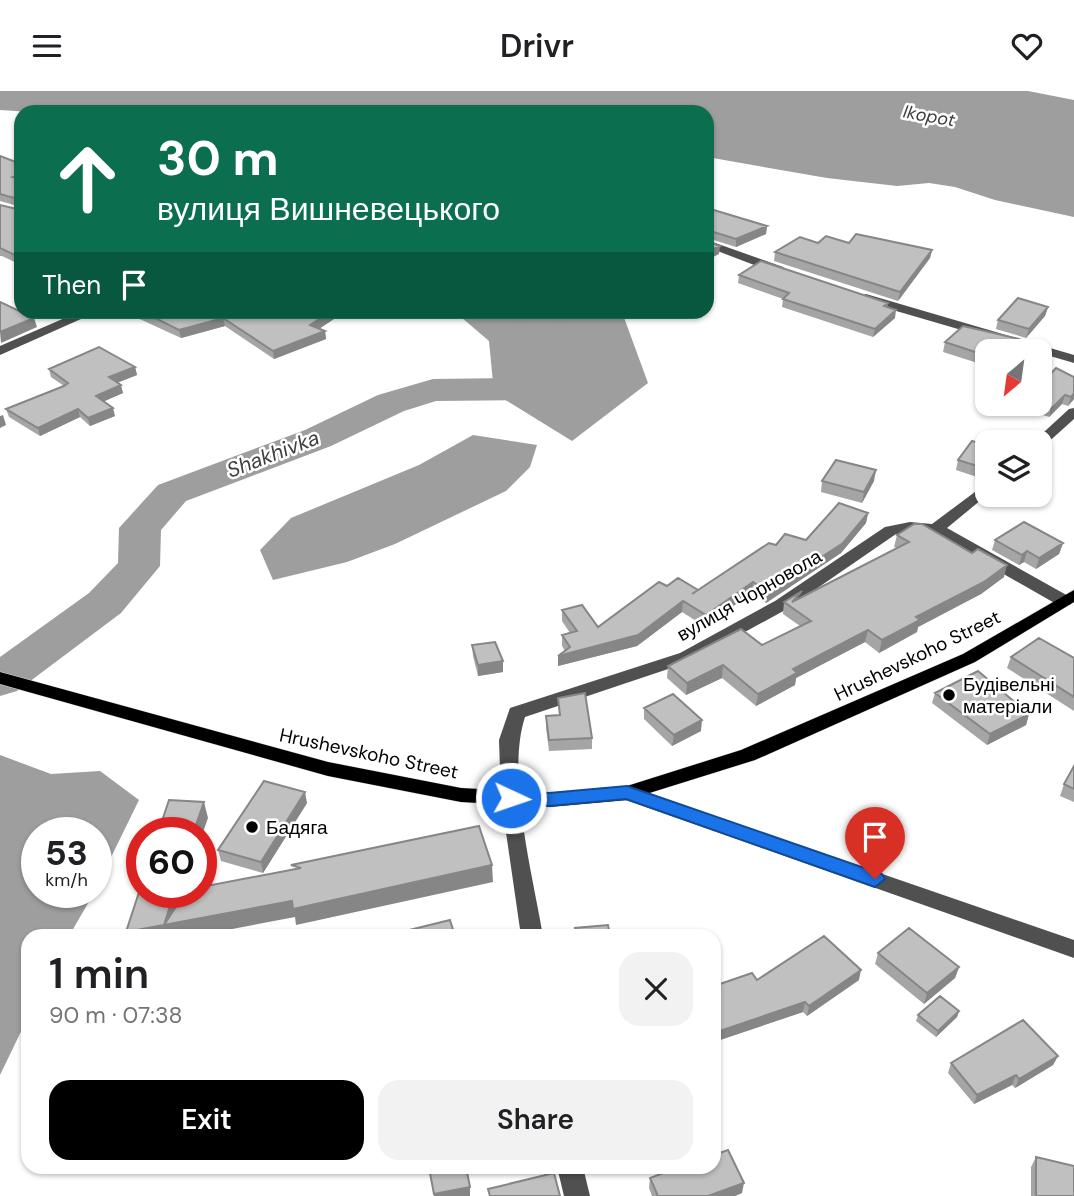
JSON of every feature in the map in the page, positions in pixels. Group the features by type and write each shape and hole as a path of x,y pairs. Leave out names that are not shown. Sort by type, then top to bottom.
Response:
{"main road":[{"name":"Hrushevskoho Street","path":"0,678 328,769 461,795 549,800 627,793 748,755 969,657 1069,598"}],"street":[{"path":"714,246 787,273"},
{"path":"850,293 1074,359"},
{"path":"0,351 74,319"},
{"path":"1052,431 1074,412"},
{"path":"975,498 936,529 1069,598"},
{"name":"вулиця Чорновола","path":"511,798 508,740 517,713 686,657 781,605 891,530 936,529"},
{"path":"627,793 1074,949"},
{"path":"511,798 531,929"},
{"path":"572,1174 577,1196"}],"water":[{"name":"Ikopot","path":"0,91 1028,91 1074,100 1074,217 995,200 955,187 929,183 897,186 827,178 714,158 714,105 14,105 14,111 0,110"},
{"path":"463,319 625,319 648,383 572,441 494,393 489,341"},
{"path":"473,435 537,445 530,467 506,491 395,544 347,562 273,580 260,550 291,518 419,465"},
{"path":"0,755 51,774 100,771 139,800 131,817 126,817 126,827 112,855 112,817 21,817 21,908 85,908 73,929 21,929 21,1032 0,1075"}],"building":[{"path":"0,156 14,161 14,198 0,194"},
{"path":"0,205 14,208 14,255 0,248"},
{"path":"714,210 767,226 736,239 714,232"},
{"path":"856,234 932,250 900,292 775,252 800,237 818,243 826,236 849,243"},
{"path":"761,261 888,303 884,306 896,310 875,329 783,299 789,293 739,275"},
{"path":"1018,298 1048,307 1029,329 998,320"},
{"path":"0,302 14,309 14,319 32,319 0,332"},
{"path":"157,319 219,319 179,330"},
{"path":"225,319 319,319 310,325 325,331 273,351"},
{"path":"963,326 1019,339 975,339 975,352 945,342"},
{"path":"99,347 135,367 109,377 121,385 96,396 113,408 88,418 78,409 38,428 6,409 64,386 68,383 49,369"},
{"path":"1056,368 1074,377 1074,393 1071,397 1065,395 1052,408 1052,372"},
{"path":"972,441 975,442 975,465 958,460"},
{"path":"836,460 876,470 864,492 822,481"},
{"path":"839,503 868,513 843,543 768,592 753,582 706,615 683,601 638,635 558,656 570,647 562,635 577,631 562,610 582,605 598,627 659,582 667,586 678,578 698,590 692,594 769,543 776,545 785,534 806,540"},
{"path":"1024,522 1063,543 1039,558 1027,551 1022,555 995,540"},
{"path":"914,524 922,524 972,553 978,549 1007,565 984,582 916,617 920,620 882,640 868,630 793,669 797,673 758,694 723,665 687,683 668,666 741,629 762,645 811,621 784,602 802,591 792,602 909,542 897,535"},
{"path":"1039,638 1074,658 1074,697 1011,657"},
{"path":"495,642 503,661 478,665 472,645"},
{"path":"978,671 1029,714 990,734 935,693"},
{"path":"585,693 592,738 549,740 546,716 560,715 558,698"},
{"path":"673,694 702,720 674,735 644,708"},
{"path":"1074,766 1074,789 1064,784"},
{"path":"264,781 305,792 261,862 218,850"},
{"path":"169,800 204,802 199,817 163,817"},
{"path":"479,826 492,865 293,909 292,901 164,925 175,908 217,908 217,884 301,868 291,865"},
{"path":"134,908 169,908 164,925 127,929"},
{"path":"450,920 453,929 413,929"},
{"path":"608,925 609,929 575,929"},
{"path":"909,928 959,967 927,993 878,953"},
{"path":"824,936 861,970 809,1006 805,1002 721,1031 721,984 752,973 757,980"},
{"path":"940,996 959,1011 938,1031 918,1015"},
{"path":"1023,1020 1058,1056 1019,1079 1016,1075 977,1095 951,1063"},
{"path":"728,1150 744,1183 708,1196 658,1196 650,1178 661,1174 721,1174 721,1152"},
{"path":"1036,1157 1074,1166 1074,1196 1036,1196"},
{"path":"430,1174 467,1174 470,1187 434,1194"},
{"path":"554,1174 560,1196 490,1196 488,1189"}],"waterway":[{"name":"Shakhivka","path":"0,680 105,603 139,566 140,528 172,493 318,438 391,403 433,390 523,389 562,367 549,333 535,319"}],"place":[{"name":"Будівельні матеріали","path":"949,695"},
{"name":"Бадяга","path":"252,827"}],"route":[{"path":"511,798 549,800 627,793 875,879"}]}
